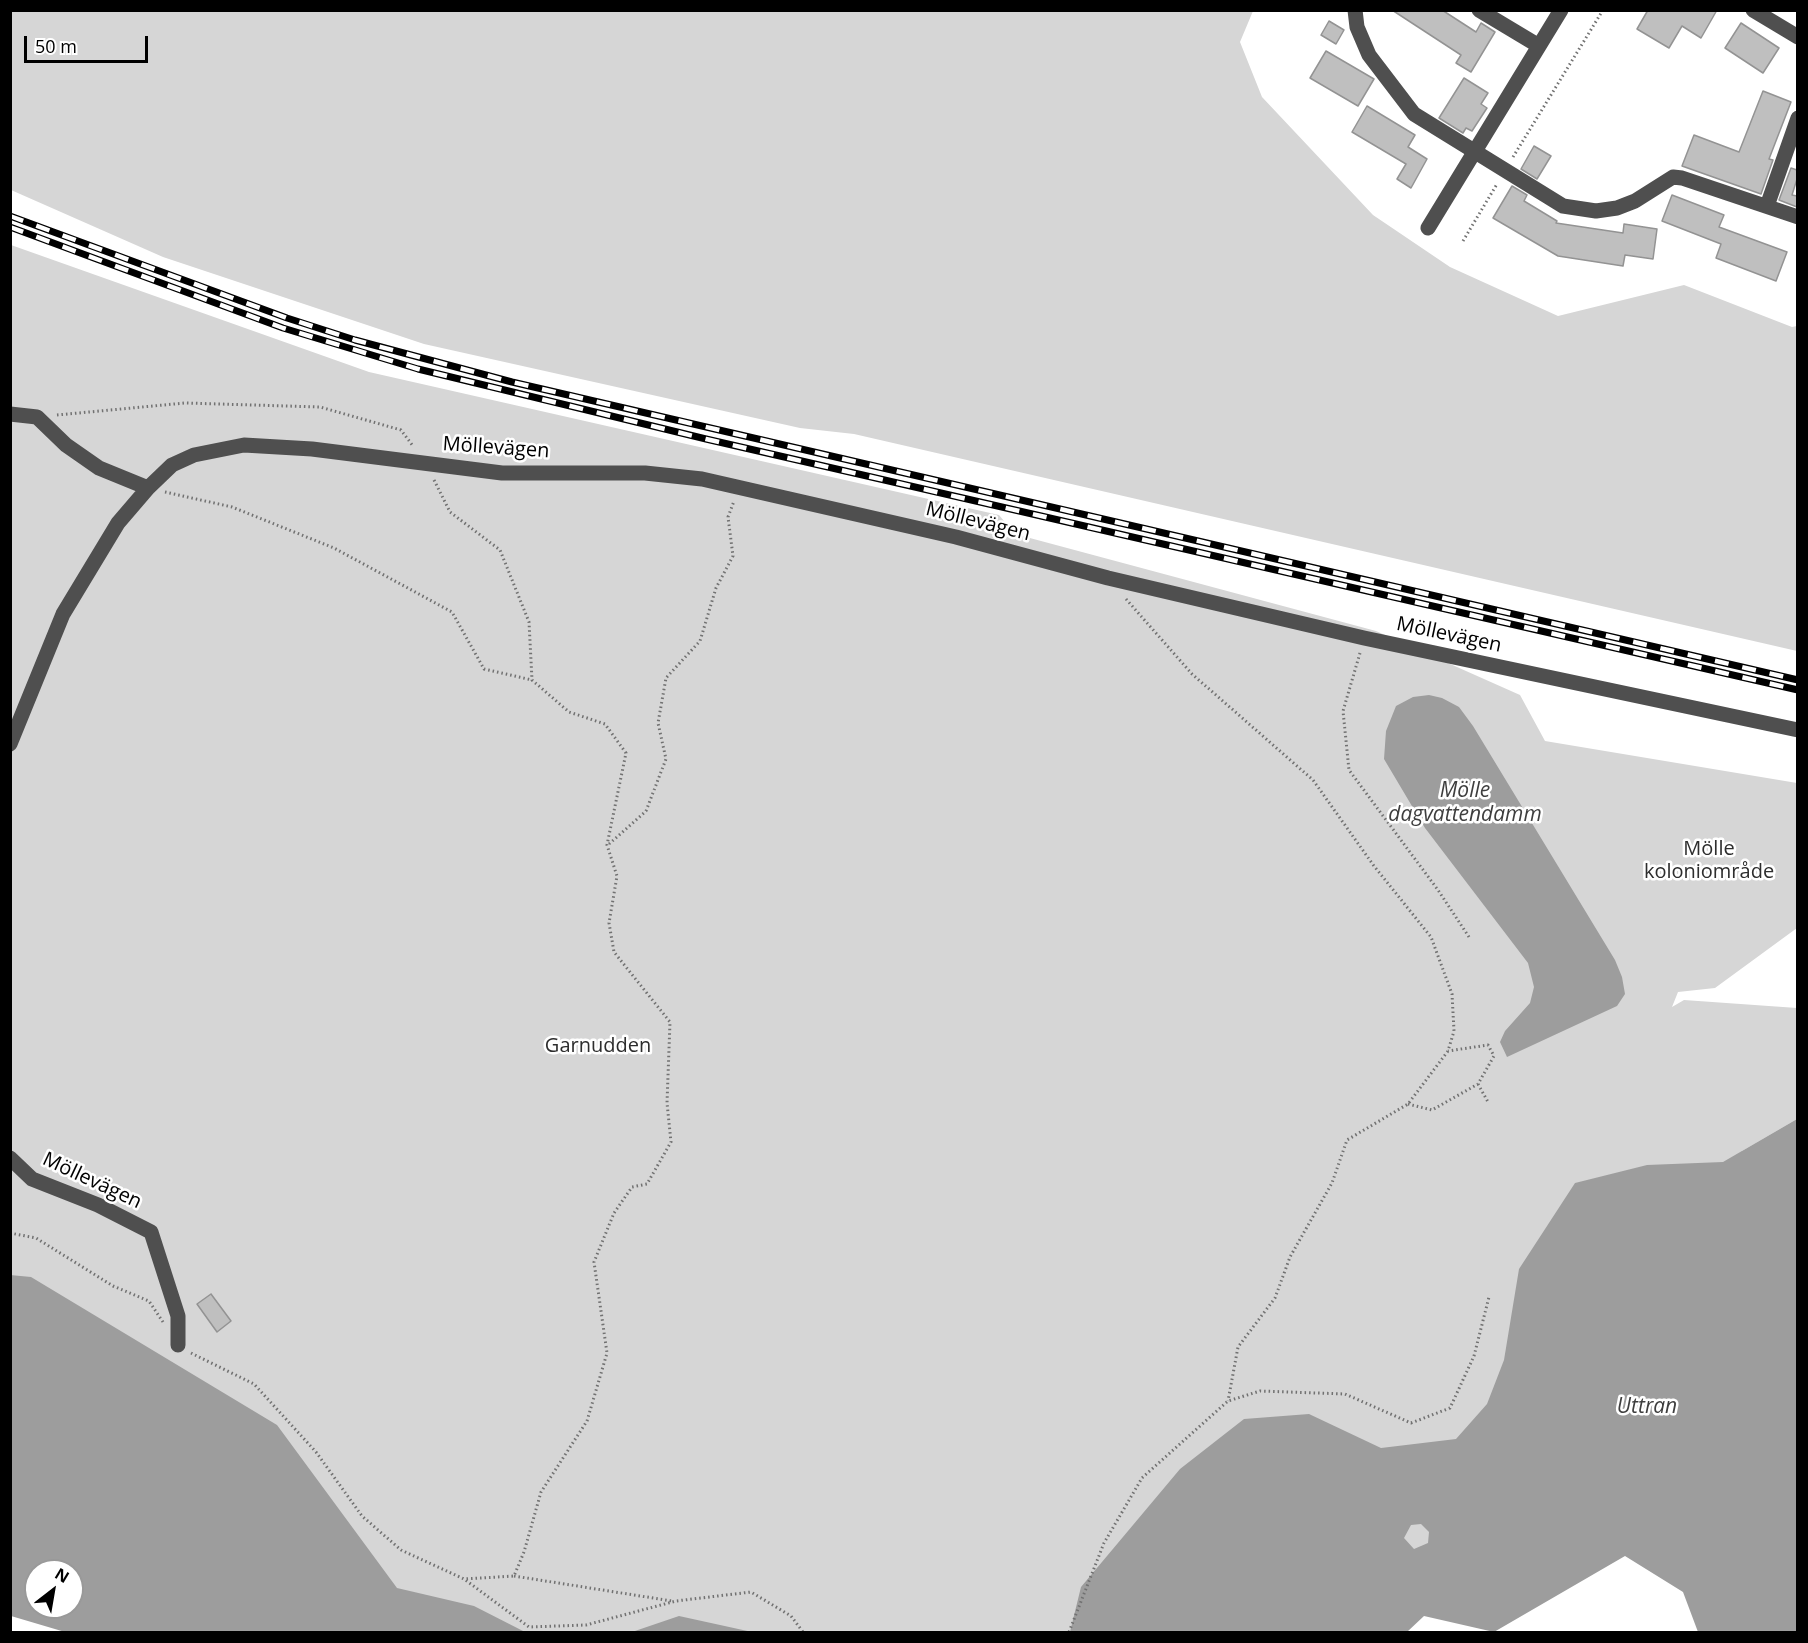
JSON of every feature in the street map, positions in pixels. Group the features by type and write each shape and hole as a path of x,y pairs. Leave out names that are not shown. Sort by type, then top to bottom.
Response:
{"street":[{"path":"1355,10 1357,27 1370,55 1414,114 1563,206 1596,211 1617,208 1635,201 1673,177 1682,177 1797,217"},
{"path":"1479,10 1539,46"},
{"path":"1428,228 1561,10"},
{"path":"1753,10 1797,38"},
{"path":"1767,206 1797,118"},
{"path":"10,414 37,417 66,445 99,468 148,488"},
{"name":"Möllevägen","path":"10,744 63,614 118,523 148,488 172,465 194,455 244,445 312,448 502,473 645,473 702,479 956,537 1108,578 1364,638 1797,730"},
{"name":"Möllevägen","path":"10,1158 32,1179 98,1205 151,1232 178,1316 178,1345"}],"path":[{"path":"1463,241 1603,10"},
{"path":"37,417 185,403 320,407 401,430 426,464 450,512 500,550 529,622 532,680"},
{"path":"607,845 646,811 666,759 658,723 666,678 700,641 716,588 733,556 728,516 738,487"},
{"path":"148,488 232,507 334,548 452,612 484,669 532,680 569,712 605,724 626,753 607,845 617,876 609,923 614,952 669,1022 667,1103 671,1142 646,1184 632,1187 614,1213 594,1262 607,1353 587,1421 541,1492 524,1552 514,1576"},
{"path":"1108,578 1192,674 1313,780 1374,866 1431,937 1452,994 1454,1031 1448,1051 1408,1104 1347,1140 1332,1183 1290,1257 1275,1298 1238,1347 1228,1401"},
{"path":"1364,638 1343,711 1350,770 1438,890 1469,937"},
{"path":"1408,1104 1432,1110 1478,1084 1494,1056 1488,1045 1448,1051"},
{"path":"1478,1084 1488,1102"},
{"path":"10,1233 36,1238 113,1286 149,1301 178,1345 254,1384 315,1452 362,1516 401,1550 464,1579 529,1627 586,1624 676,1601 751,1592 791,1616 803,1632"},
{"path":"1069,1632 1104,1543 1143,1478 1228,1401 1260,1391 1345,1394 1411,1423 1450,1408 1474,1356 1488,1297"},
{"path":"464,1579 514,1576 676,1601"}],"green space":[{"path":"11,10 1253,11 1240,42 1262,97 1373,215 1450,267 1558,316 1684,285 1792,327 1797,326 1797,651 854,434 800,428 424,344 163,257 11,190"},
{"name":"Garnudden","path":"11,245 369,372 999,515 1015,534 1376,631 1520,695 1545,741 1797,783 1797,928 1715,988 1678,992 1672,1007 1684,1000 1797,1008 1797,1119 1742,1151 1797,1480 1279,1632 246,1632 11,1458"}],"water":[{"name":"Mölle dagvattendamm","path":"1429,695 1442,698 1459,707 1473,726 1615,960 1622,977 1625,994 1617,1006 1507,1057 1500,1042 1505,1031 1530,1003 1534,987 1528,963 1425,828 1384,759 1386,731 1396,706 1413,697"},
{"name":"Uttran","path":"1797,1119 1797,1632 1698,1632 1683,1592 1625,1556 1494,1632 1424,1616 1407,1632 1070,1632 1081,1587 1180,1469 1244,1419 1309,1414 1381,1448 1456,1439 1487,1404 1504,1360 1519,1269 1575,1183 1647,1165 1723,1162","holes":["1421,1524 1429,1532 1428,1543 1414,1549 1404,1538 1411,1525"]},
{"path":"10,1275 31,1277 277,1425 397,1588 474,1606 525,1632 65,1632 11,1616"},
{"path":"679,1616 752,1632 632,1632"}],"building":[{"path":"1392,10 1442,10 1476,32 1481,23 1495,32 1471,72 1456,63 1461,55"},
{"path":"1648,10 1717,10 1701,38 1682,26 1669,48 1637,29"},
{"path":"1329,21 1344,30 1336,44 1321,35"},
{"path":"1741,23 1779,48 1763,73 1725,48"},
{"path":"1326,51 1374,79 1358,106 1310,78"},
{"path":"1464,78 1488,93 1481,104 1487,108 1472,131 1466,128 1463,133 1439,118"},
{"path":"1763,91 1791,102 1769,159 1773,160 1761,194 1682,166 1694,135 1739,152"},
{"path":"1367,106 1415,135 1408,147 1427,159 1411,188 1397,179 1406,164 1352,132"},
{"path":"1534,146 1551,156 1537,179 1521,169"},
{"path":"1791,168 1797,170 1792,195 1797,196 1797,207 1779,200"},
{"path":"1512,186 1527,195 1524,201 1557,221 1556,223 1623,233 1624,224 1657,229 1653,259 1625,255 1623,266 1558,256 1493,218"},
{"path":"1672,195 1724,215 1719,227 1787,252 1776,281 1716,258 1721,244 1662,221"},
{"path":"211,1294 231,1321 217,1332 197,1304"}],"railway":[{"path":"10,216 287,318 355,340 512,382 1798,680"},
{"path":"10,227 283,328 418,369 706,439 1798,690"}],"park label":[{"name":"Mölle koloniområde","path":"1709,860"}]}
